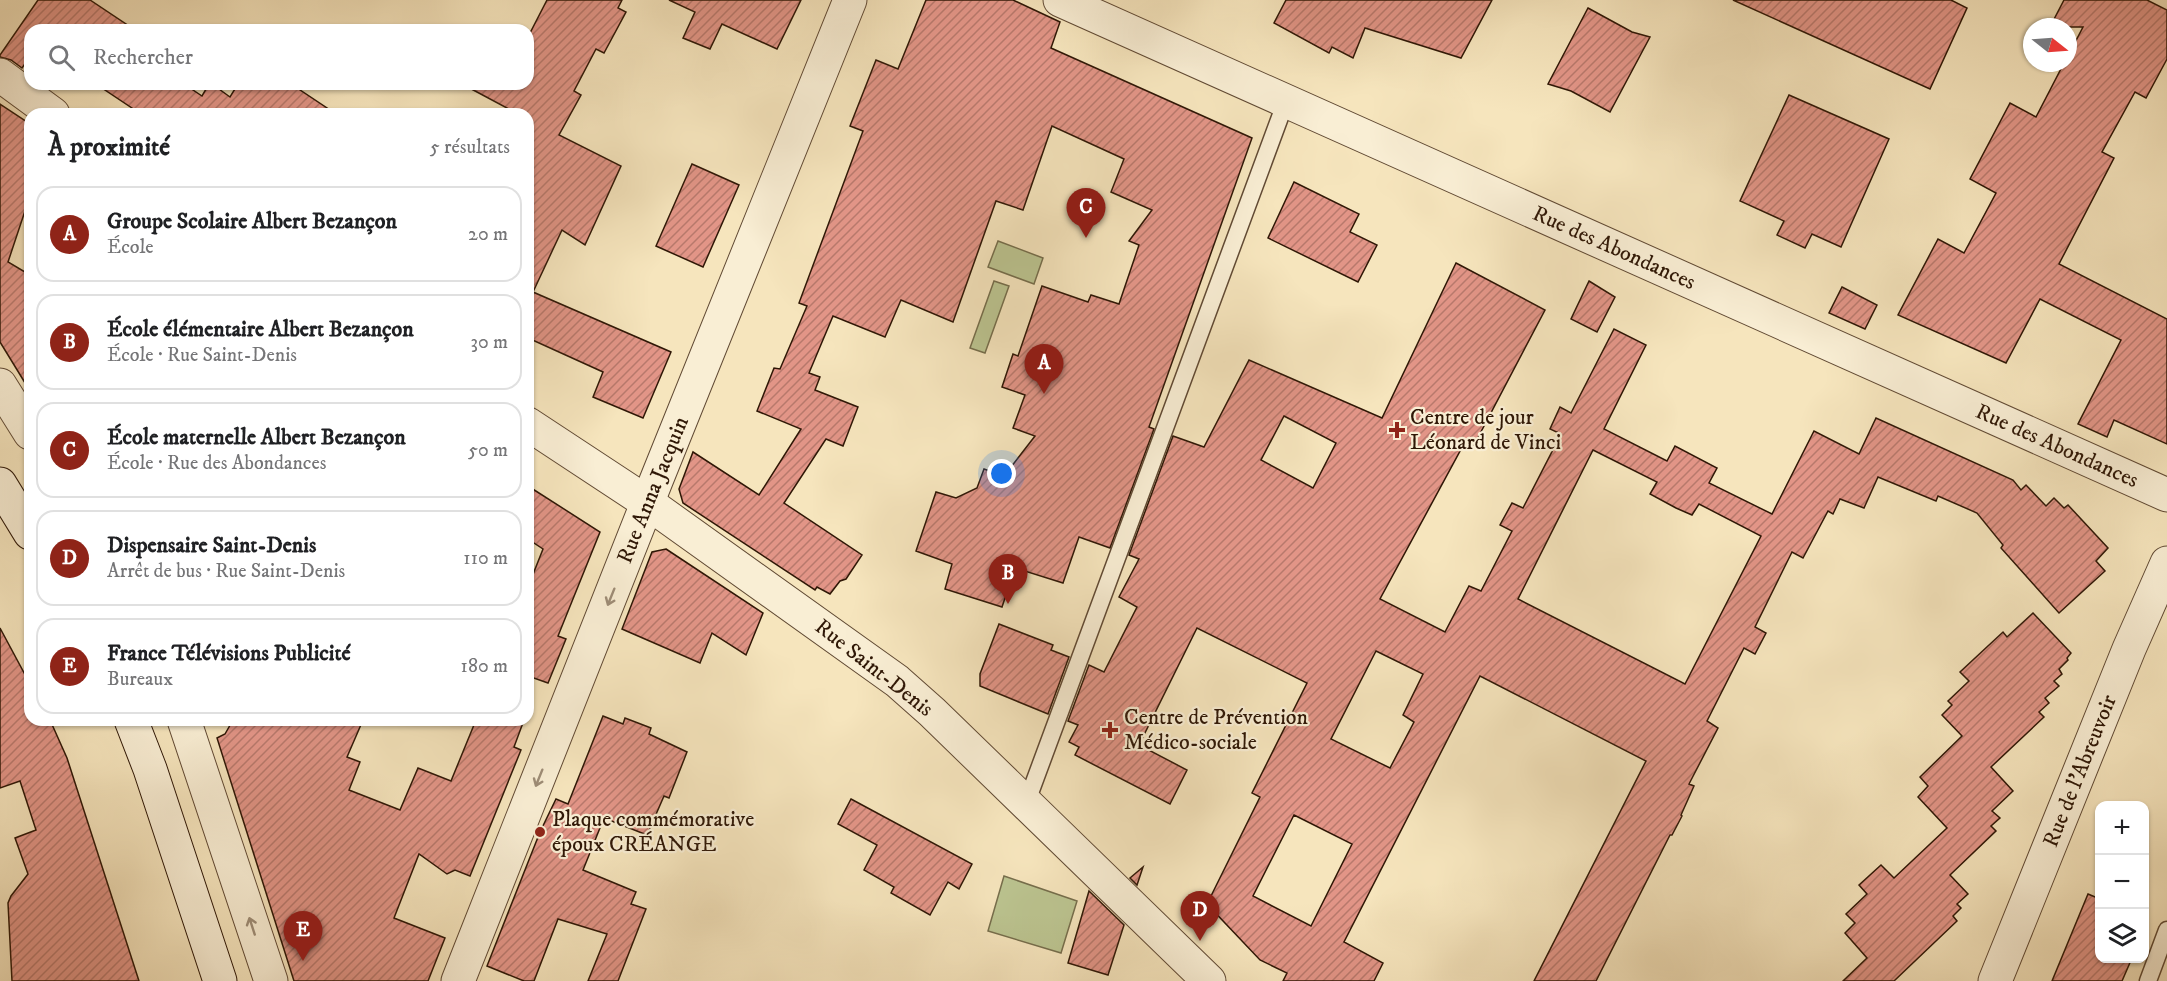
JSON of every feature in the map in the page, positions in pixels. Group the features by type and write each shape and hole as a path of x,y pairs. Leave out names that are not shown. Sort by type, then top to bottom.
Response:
{"street":[{"name":"Rue Anna Jacquin","path":"458,981 850,0"},
{"name":"Rue des Abondances","path":"1060,0 2167,495"},
{"path":"0,75 44,108"},
{"path":"0,385 24,423"},
{"name":"Rue Saint-Denis","path":"534,428 648,503 897,681 932,712 1209,981"},
{"path":"0,484 24,523"},
{"name":"Rue de l'Abreuvoir","path":"1995,981 2129,649 2167,562"},
{"path":"133,726 150,769 220,981"},
{"path":"186,726 271,981"}],"lane":[{"path":"1026,804 1286,101"},
{"path":"2148,981 2167,930"}],"green space":[{"path":"998,241 1043,258 1034,284 988,267"},
{"path":"994,281 1009,286 985,353 970,348"},
{"path":"1004,876 1077,901 1061,953 988,931"}],"building":[{"path":"38,0 90,0 126,24 24,24 24,65 22,68 0,55"},
{"path":"547,0 622,0 618,8 626,12 604,53 596,49 574,91 581,95 559,135 621,166 585,245 562,230 534,290 534,108 507,108 473,90 534,90 534,25"},
{"path":"669,0 801,0 777,49 722,24 710,49 683,38 695,12"},
{"path":"926,0 1013,0 1060,22 1051,48 1252,138 1149,427 1154,429 1110,548 1079,537 1063,583 1015,568 1002,607 945,589 952,564 916,551 936,492 956,498 977,488 984,469 1004,476 1035,436 1013,428 1025,395 1002,387 1013,354 1018,356 1042,286 1088,302 1091,295 1119,304 1139,245 1129,241 1152,210 1111,192 1124,159 1052,126 1023,210 996,201 953,322 901,300 885,337 833,316 809,373 820,377 815,390 858,407 843,446 826,439 784,503 862,555 846,579 840,581 830,594 817,587 815,590 683,503 679,489 693,452 759,495 801,429 757,411 774,368 780,369 807,306 799,303 863,131 850,126 876,60 898,69"},
{"path":"1286,0 1492,0 1461,58 1365,28 1353,58 1332,47 1329,53 1274,23"},
{"path":"1733,0 1951,0 1967,8 1930,89"},
{"path":"2064,0 2147,0 2167,10 2167,59 2146,98 2135,92 2102,152 2114,158 2059,264 2167,319 2167,444 2114,420 2107,437 2078,424 2121,340 2040,299 2006,363 1898,315 1938,239 1964,253 1996,193 1970,179 2010,103 2036,117 2059,72 2077,72 2077,39 2083,27 2077,27 2077,18 2055,18"},
{"path":"1588,8 1632,32 1650,37 1610,112 1571,91 1548,84"},
{"path":"105,90 193,90 202,96 206,90 220,90 230,97 234,90 300,90 327,108 132,108"},
{"path":"1789,95 1889,139 1841,247 1812,234 1805,248 1777,235 1784,221 1740,201"},
{"path":"0,104 24,120 24,214 8,262 24,271 24,381 0,342"},
{"path":"692,164 739,185 703,267 656,246"},
{"path":"1294,182 1359,214 1350,232 1377,245 1358,282 1268,238"},
{"path":"1456,263 1545,310 1474,445 1465,442 1380,599 1445,632 1469,586 1481,591 1512,531 1500,525 1512,503 1523,508 1561,434 1550,429 1560,407 1571,413 1614,329 1646,345 1604,429 1667,461 1675,446 1717,468 1709,483 1772,514 1814,431 1859,454 1876,418 2013,480 2021,490 2026,485 2046,506 2054,498 2064,508 2068,505 2108,548 2096,561 2105,571 2059,613 2001,548 2003,545 1977,513 1938,496 1936,501 1878,477 1864,508 1840,499 1833,514 1828,511 1803,558 1792,552 1755,627 1766,633 1755,654 1744,648 1707,721 1718,728 1689,784 1694,786 1682,816 1670,835 1596,981 1534,981 1646,761 1480,676 1344,942 1383,963 1374,981 1283,981 1287,973 1260,960 1207,904 1260,797 1252,793 1307,683 1197,628 1139,745 1187,770 1170,804 1075,755 1079,747 1069,742 1078,725 1068,721 1089,665 1104,672 1137,607 1119,597 1139,559 1129,555 1173,436 1204,447 1249,360 1382,418","holes":["1284,416 1336,443 1313,488 1261,460","1593,450 1657,482 1650,494 1676,508 1692,515 1699,504 1761,536 1685,684 1518,599","1376,651 1423,674 1403,715 1414,722 1390,768 1331,739","1294,815 1352,844 1311,926 1253,896"]},
{"path":"1589,281 1615,297 1597,332 1571,319"},
{"path":"1842,287 1877,305 1865,329 1829,313"},
{"path":"534,292 671,352 643,418 593,397 603,372 534,341"},
{"path":"534,490 600,532 558,636 566,639 548,683 534,678 534,572 543,549 534,543"},
{"path":"666,549 763,613 746,655 712,633 700,663 622,629 652,552"},
{"path":"2033,613 2071,653 2059,669 2062,674 2054,681 2059,686 2045,698 2049,703 2039,712 2044,717 1991,767 2013,791 1992,811 2000,818 1991,826 1996,831 1950,875 1968,894 1957,904 1961,908 1953,916 1957,921 1894,981 1843,981 1867,958 1845,933 1855,923 1846,914 1867,894 1859,885 1881,865 1894,878 1947,828 1918,797 1928,786 1920,777 1962,736 1942,715 1952,705 1948,701 1969,681 1960,672 2003,632 2007,637"},
{"path":"999,624 1053,645 1051,650 1069,657 1048,714 980,686 980,674"},
{"path":"0,628 24,673 24,726 53,726 67,758 139,981 12,981 8,903 28,874 15,838 36,830 20,781 0,788"},
{"path":"603,716 623,724 625,718 651,728 649,734 687,752 669,798 664,796 647,835 604,818 583,870 636,892 631,904 646,909 618,981 588,981 607,934 558,919 534,981 524,981 487,966 540,832 556,799 568,804"},
{"path":"230,726 360,726 347,757 360,762 349,790 400,810 418,768 451,781 474,726 522,726 514,747 521,750 470,876 455,870 447,874 419,854 394,918 445,938 428,981 294,981 217,738 225,734"},
{"path":"851,799 972,864 959,889 948,882 930,915 891,893 894,887 864,870 877,845 838,824"},
{"path":"1143,867 1137,885 1130,878"},
{"path":"1089,891 1124,925 1108,975 1068,963"},
{"path":"2088,894 2095,897 2095,963 2130,963 2122,981 2052,981"}],"place":[{"name":"École maternelle Albert Bezançon","path":"1086,238"},
{"name":"Groupe Scolaire Albert Bezançon","path":"1044,394"},
{"name":"Centre de jour Léonard de Vinci","path":"1397,430"},
{"name":"École élémentaire Albert Bezançon","path":"1008,604"},
{"name":"Centre de Prévention Médico-sociale","path":"1110,730"},
{"name":"Plaque commémorative époux CRÉANGE","path":"540,832"},
{"name":"Dispensaire Saint-Denis","path":"1200,941"},
{"name":"France Télévisions Publicité","path":"303,961"}]}
